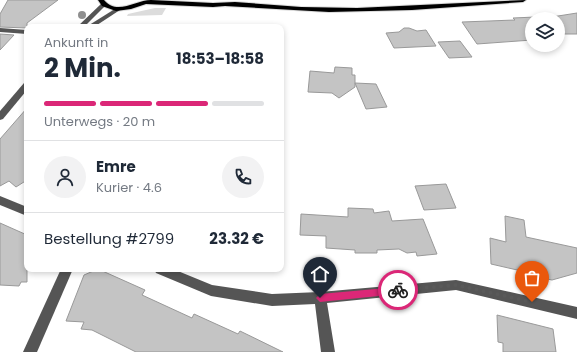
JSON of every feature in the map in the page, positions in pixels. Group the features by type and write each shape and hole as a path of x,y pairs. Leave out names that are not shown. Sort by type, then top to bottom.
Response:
{"main road":[{"path":"208,0 225,4"},
{"path":"103,2 120,8 134,7 147,1 302,9 359,9 523,0"}],"street":[{"path":"83,24 103,2"},
{"path":"94,24 120,8"},
{"path":"0,30 24,32"},
{"path":"0,117 24,89"},
{"path":"0,200 24,211"},
{"path":"30,352 66,272"},
{"path":"167,272 211,290 272,300 320,298 456,285 577,313"},
{"path":"320,298 328,352"}],"shaded area":[{"path":"155,8 166,8 162,15 127,16 128,14"}],"building":[{"path":"8,0 58,0 27,24 24,24 24,28 0,27 0,14"},
{"path":"577,13 577,34 565,34 565,15"},
{"path":"525,17 525,41 477,44 462,22 515,20 513,18"},
{"path":"404,28 417,31 426,30 436,46 394,48 386,33 399,32"},
{"path":"0,34 14,35 0,50"},
{"path":"460,41 472,57 449,58 438,42"},
{"path":"335,67 352,68 352,75 355,75 355,87 339,98 332,93 308,92 310,71 334,73"},
{"path":"355,83 376,84 387,107 366,109"},
{"path":"24,111 24,182 16,187 9,181 0,186 0,139"},
{"path":"446,184 456,208 424,210 415,186"},
{"path":"348,208 373,209 374,213 389,211 392,221 423,219 437,254 417,256 416,252 407,253 399,249 377,250 377,253 355,253 355,250 326,248 326,236 300,235 301,214 348,217"},
{"path":"505,216 524,220 526,237 577,248 577,273 552,280 542,278 539,275 491,264 490,238 506,242"},
{"path":"0,223 24,234 24,272 27,272 27,282 21,282 19,286 0,285"},
{"path":"91,272 105,272 145,290 142,295 192,318 194,314 238,334 240,331 283,352 136,352 92,330 81,329 84,322 66,321 84,275"},
{"path":"497,315 553,329 556,352 503,352 503,343 498,342"}],"way so far":[{"path":"398,290 456,285 532,302"}],"route":[{"path":"320,298 398,290"}]}
